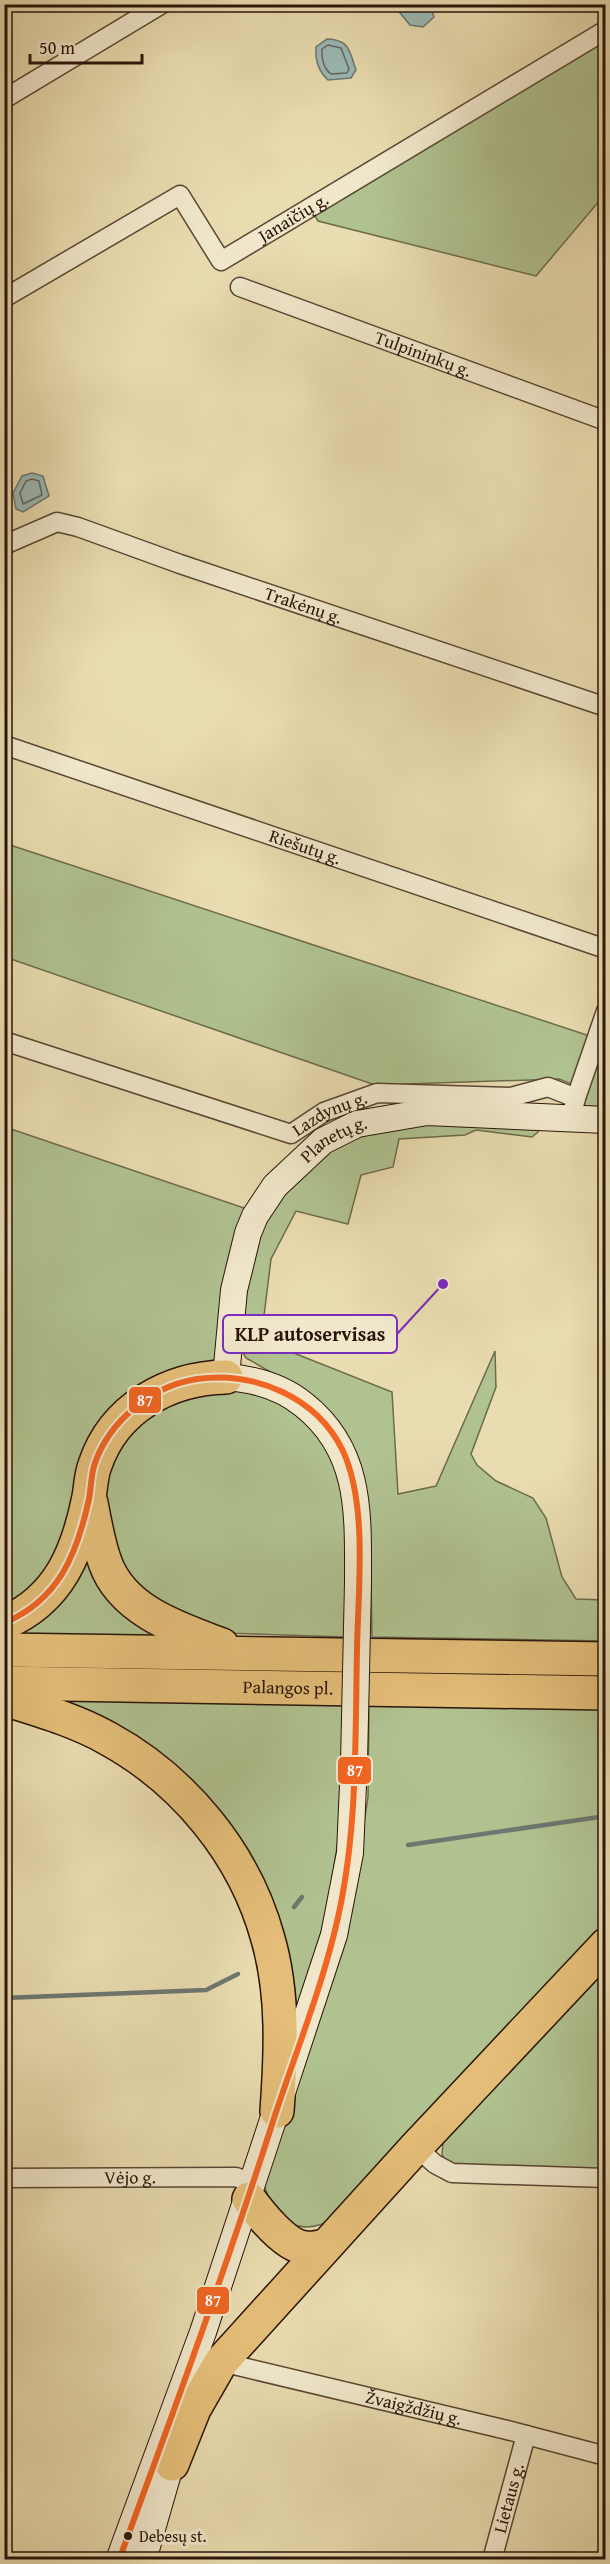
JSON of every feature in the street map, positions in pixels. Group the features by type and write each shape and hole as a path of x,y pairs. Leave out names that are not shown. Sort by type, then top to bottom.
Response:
{"highway":[{"path":"4,1623 23,1615 39,1604 62,1578 77,1548 99,1454 108,1438 130,1412 173,1385 199,1378 226,1377"},
{"path":"89,1495 105,1564 114,1579 136,1603 150,1615 178,1629 247,1654"},
{"name":"Palangos pl.","path":"4,1650 606,1659"},
{"name":"Palangos pl.","path":"4,1683 606,1693"},
{"path":"4,1699 81,1725 108,1738 149,1765 187,1799 213,1829 236,1862 269,1940 274,1972 281,2063 277,2111"},
{"path":"172,2464 194,2409 221,2362 416,2147 606,1945"},
{"path":"251,2191 271,2226 288,2240 305,2249 326,2246"}],"main road":[{"name":"Planetų g.","path":"226,1377 234,1290 240,1261 255,1216 274,1186 323,1141 357,1124 402,1115 427,1113 573,1108 606,1120"},
{"path":"119,2559 203,2332 334,1935 346,1883 352,1822 358,1583 354,1487 344,1453 320,1418 287,1394 256,1381 226,1377"},
{"path":"143,2559 172,2464 203,2332"}],"street":[{"path":"4,99 162,4"},
{"name":"Janaičių g.","path":"4,298 180,195 221,261 606,30"},
{"name":"Tulpininkų g.","path":"240,287 606,421"},
{"name":"Trakėnų g.","path":"4,545 57,522 78,526 180,564 606,707"},
{"name":"Riešutų g.","path":"4,745 606,949"},
{"path":"573,1108 606,1011"},
{"name":"Lazdynų g.","path":"4,1041 291,1134 324,1112 376,1093 511,1097 548,1087 573,1108"},
{"path":"416,2147 435,2164 452,2173 606,2178"},
{"name":"Vėjo g.","path":"4,2178 236,2177 251,2191"},
{"name":"Žvaigždžių g.","path":"221,2362 606,2456"},
{"name":"Lietaus g.","path":"492,2559 526,2435"}],"green space":[{"path":"605,38 605,194 536,276 318,221 314,214"},
{"path":"4,843 605,1041 605,1114 588,1111 572,1084 559,1079 375,1085 5,957"},
{"path":"432,1122 537,1128 538,1132 532,1137 476,1130 465,1135 399,1139 393,1167 361,1175 348,1224 296,1211 271,1259 261,1340 392,1392 398,1494 436,1486 495,1351 496,1387 471,1454 477,1465 496,1481 533,1498 546,1518 562,1577 576,1599 605,1600 605,1641 372,1637 370,1524 346,1435 313,1396 246,1358 239,1346 250,1249 279,1194 329,1149 379,1130"},
{"path":"5,1127 247,1209 220,1353 213,1361 149,1386 63,1563 5,1617"},
{"path":"196,1389 262,1391 320,1431 343,1483 347,1531 344,1637 223,1633 134,1591 100,1521 105,1472 121,1440 151,1408"},
{"path":"87,1535 180,1637 5,1638"},
{"path":"37,1698 344,1705 342,1814 327,1912 290,2040 225,1828"},
{"path":"369,1704 605,1709 605,1929 338,2217 324,2223 301,2227 291,2224 275,2209 264,2184 355,1882 368,1797"},
{"path":"605,1969 605,2172 449,2164 442,2155 443,2143"}],"water":[{"path":"400,5 430,5 434,17 423,27 410,25 400,13"},
{"path":"327,39 340,41 348,47 356,70 351,78 328,80 322,73 317,61 316,47"},
{"path":"32,473 43,476 49,496 23,512 16,509 13,493 22,476"}],"waterway":[{"path":"408,1845 606,1816"},
{"path":"294,1907 302,1897"},
{"path":"4,1998 206,1990 238,1974"}],"transit line":[{"name":"87","path":"4,1623 39,1602 63,1573 84,1519 92,1474 101,1450 121,1421 148,1398 163,1389 197,1379 241,1379 262,1384 301,1402 332,1432 343,1451 356,1497 360,1574 352,1825 348,1861 335,1930 307,2022 220,2281 119,2560"}],"place":[{"name":"KLP autoservisas","path":"443,1284"},
{"name":"Debesų st.","path":"128,2536"}]}
